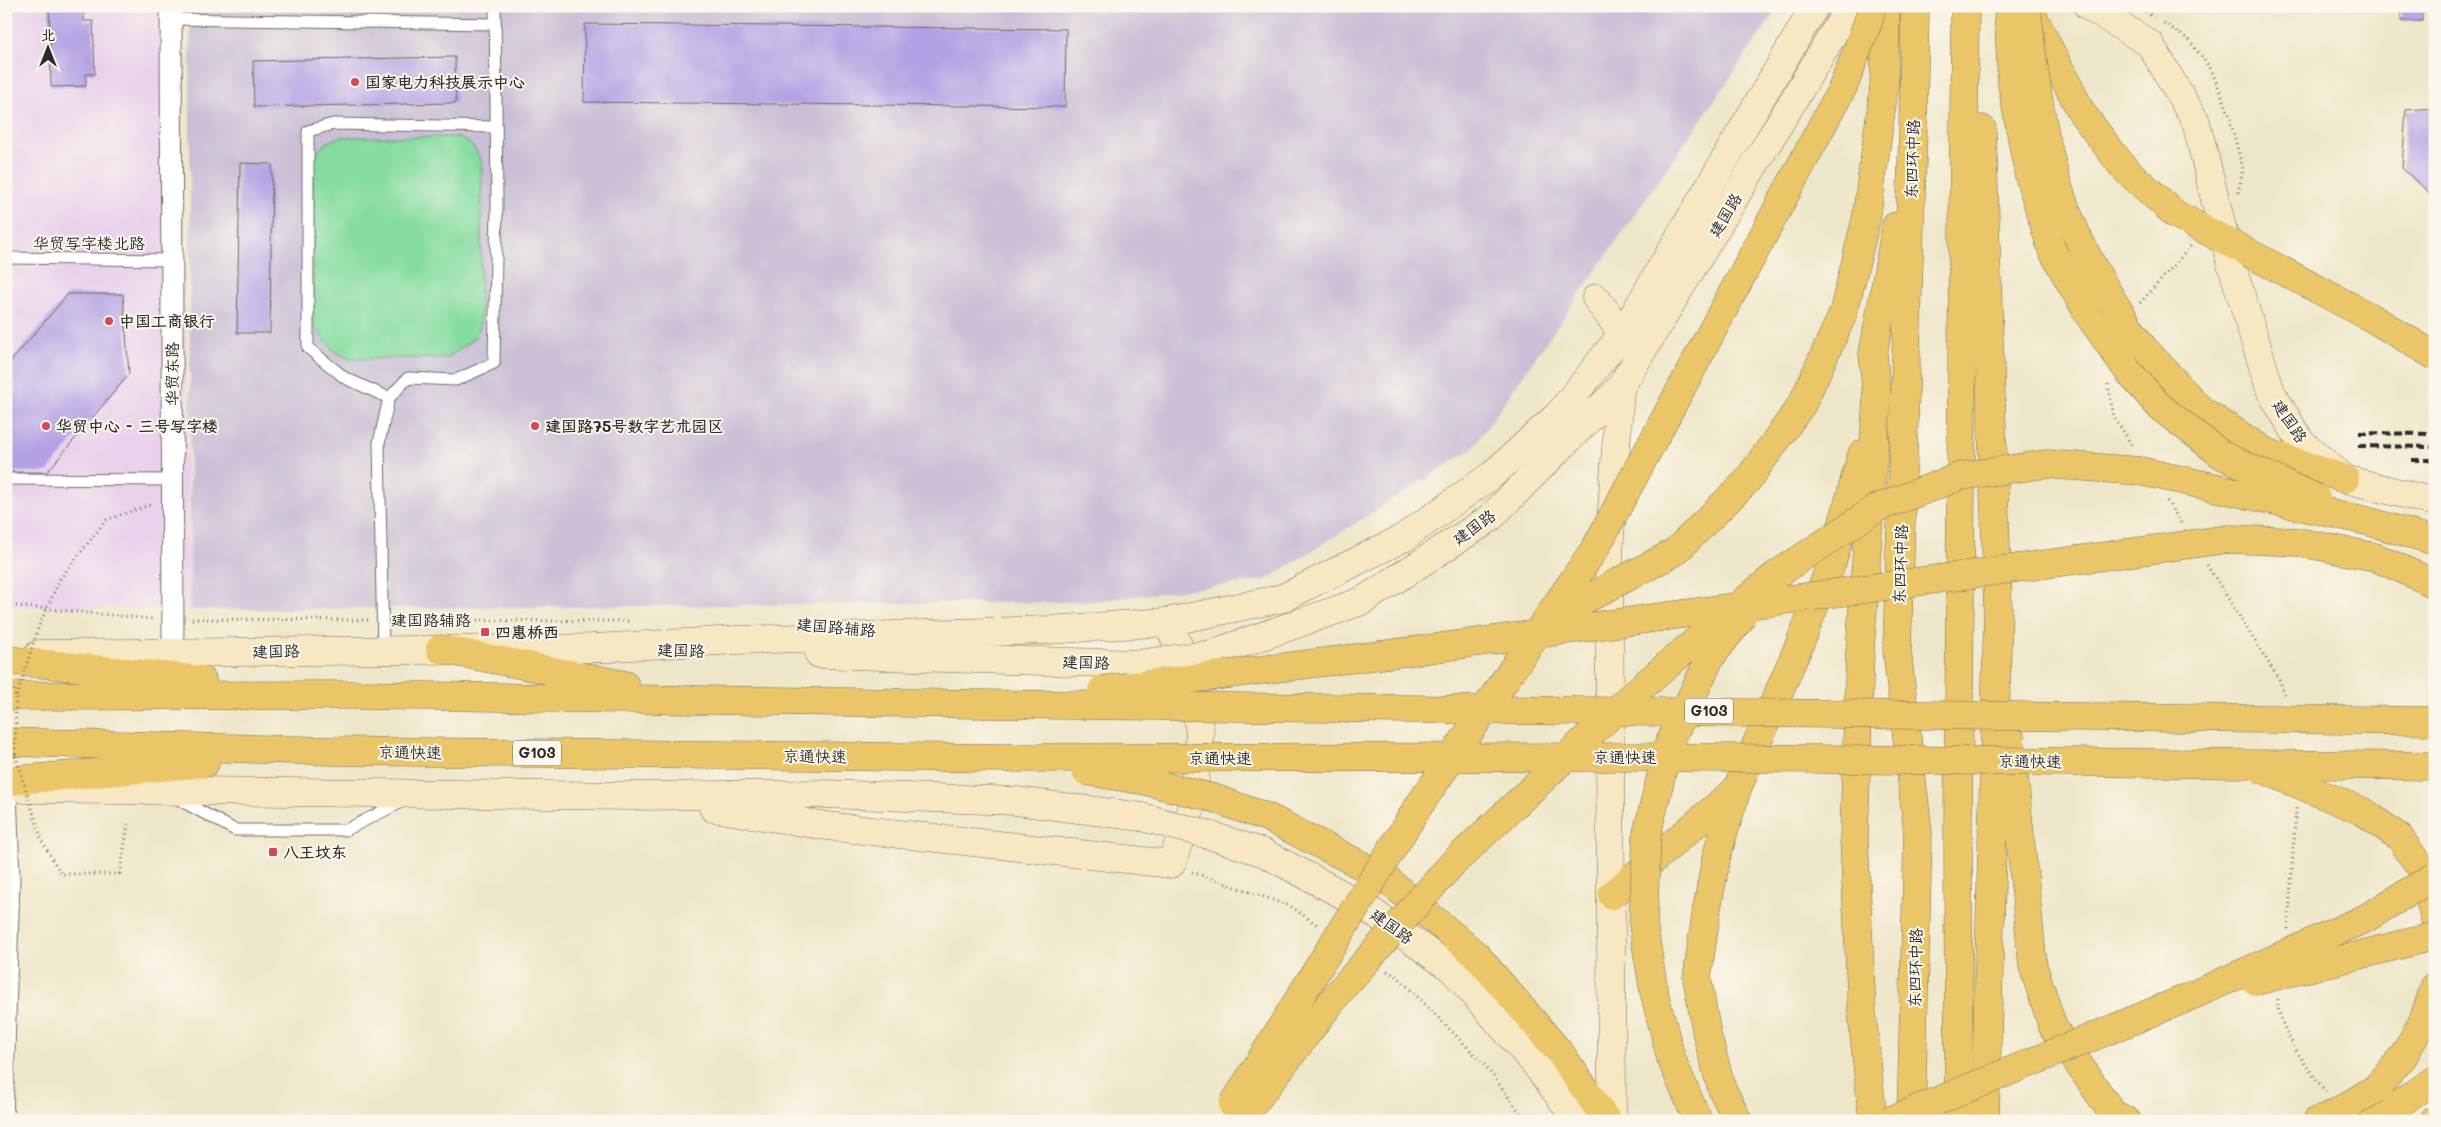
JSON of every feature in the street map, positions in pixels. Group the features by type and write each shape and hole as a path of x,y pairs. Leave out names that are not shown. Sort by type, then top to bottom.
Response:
{"highway":[{"path":"1223,1121 1418,807 1596,547 1844,85 1868,22 1872,6"},
{"path":"1428,649 1556,615 1676,552 1753,473 1802,404 1843,314 1866,220 1884,89 1886,6"},
{"name":"东四环中路","path":"1911,1121 1918,833 1897,651 1915,62 1914,6"},
{"path":"1959,1121 1958,832 1966,6"},
{"path":"2008,6 2012,84 2029,176 2052,250 2090,317 2128,370 2160,407 2222,455 2367,521"},
{"path":"2027,6 2032,65 2052,162 2069,218 2113,302 2141,345 2201,410 2266,452 2344,479"},
{"path":"2027,6 2082,113 2123,166 2175,214 2370,317 2435,356"},
{"path":"1966,47 1981,98 1998,608 1985,1121"},
{"path":"1872,1121 1862,1014 1854,838 1860,651 1877,399 1874,354 1913,128"},
{"path":"1738,1121 1719,1080 1707,1035 1697,978 1717,854 1737,789 1832,562 1877,399"},
{"path":"1240,1121 1339,992 1453,863 1629,698 1776,575 1877,508 1961,476 2046,464 2140,471 2367,521 2435,541"},
{"path":"983,704 1210,678 2228,539 2298,542 2375,558 2435,584"},
{"path":"1698,1121 1671,1058 1654,992 1643,924 1647,833 1669,744 1710,658 1776,575"},
{"path":"1998,608 2032,966 2053,1027 2113,1114 2127,1121"},
{"path":"440,650 693,698"},
{"path":"6,661 353,695"},
{"name":"G103","path":"11,697 353,695 693,698 983,704 2435,721"},
{"name":"京通快速","path":"11,748 1008,758 1649,757 2435,766"},
{"path":"7,785 331,751"},
{"path":"1008,758 1146,781 1214,798 1270,818 1384,877 1476,955 1561,1054 1607,1121"},
{"path":"2247,763 2364,812 2400,838 2421,868 2435,920"},
{"path":"1612,895 1737,789"},
{"path":"1890,1121 2182,1000 2366,918 2435,876"},
{"path":"2182,1000 2435,936"},
{"path":"2378,1108 2423,1021 2435,986"},
{"path":"2326,1117 2378,1108 2435,1080"}],"street":[{"path":"594,648 737,640 1048,630 1167,622 1283,598 1403,538 1492,475 1553,420 1623,333 1815,6"},
{"name":"建国路","path":"2088,6 2150,44 2196,122 2230,260 2271,392 2301,442 2344,479 2435,502"},
{"name":"建国路","path":"6,654 594,648 1138,664 1211,654 1362,601 1474,530 1489,519 1620,388 1853,11"},
{"name":"华贸东路","path":"170,12 173,652"},
{"path":"1596,298 1639,357"},
{"path":"1612,1121 1610,553 1620,388"},
{"path":"632,796 827,826 1171,864 1192,805 1200,734 1191,671 1167,622"},
{"name":"建国路","path":"7,785 164,791 632,796 824,794 1016,801 1142,817 1209,835 1264,853 1364,906 1453,970 1536,1065 1578,1121"}],"lane":[{"path":"383,650 379,443 388,398 408,378 456,380 494,363 495,6"},
{"path":"170,12 495,24"},
{"path":"388,398 345,378 308,348 308,131 333,124 496,127"},
{"name":"华贸写字楼北路","path":"6,258 172,260"},
{"path":"6,479 172,488"},
{"path":"7,785 14,878 7,1121"},
{"path":"164,791 235,830 346,830 418,793"}],"path":[{"path":"11,697 38,628 60,579 106,520 172,488"},
{"name":"建国路辅路","path":"6,605 136,618 172,619 631,621"},
{"path":"6,661 11,697 11,748 7,785"},
{"path":"11,748 42,841 61,874 120,874 128,824"}],"shaded area":[{"path":"6,6 180,6 190,610 6,606"},
{"path":"190,6 1780,6 1471,450 1266,580 1086,602 190,610"}],"green space":[{"path":"340,137 456,137 470,144 478,154 482,164 480,327 475,337 448,358 349,359 333,350 313,326 313,161 324,146"}],"building":[{"path":"49,6 84,6 84,21 93,21 95,74 86,74 86,86 51,87"},
{"path":"2401,6 2422,6 2422,21 2401,21"},
{"path":"585,24 1066,29 1065,107 584,102"},
{"name":"国家电力科技展示中心","path":"455,57 456,103 254,107 253,61"},
{"path":"2435,108 2435,198 2402,168 2406,110"},
{"path":"240,163 272,164 270,333 237,333"},
{"name":"华贸中心 - 三号写字楼","path":"68,294 123,294 129,374 47,472 6,472 6,367"}],"railway":[{"path":"2359,433 2435,434"},
{"path":"2358,446 2435,447"},
{"path":"2412,460 2435,460"}],"place":[{"name":"国家电力科技展示中心","path":"355,82"},
{"name":"中国工商银行","path":"109,321"},
{"name":"华贸中心 - 三号写字楼","path":"46,426"},
{"name":"建国路75号数字艺术园区","path":"535,426"},
{"name":"四惠桥西","path":"485,632"},
{"name":"八王坟东","path":"273,852"}]}
